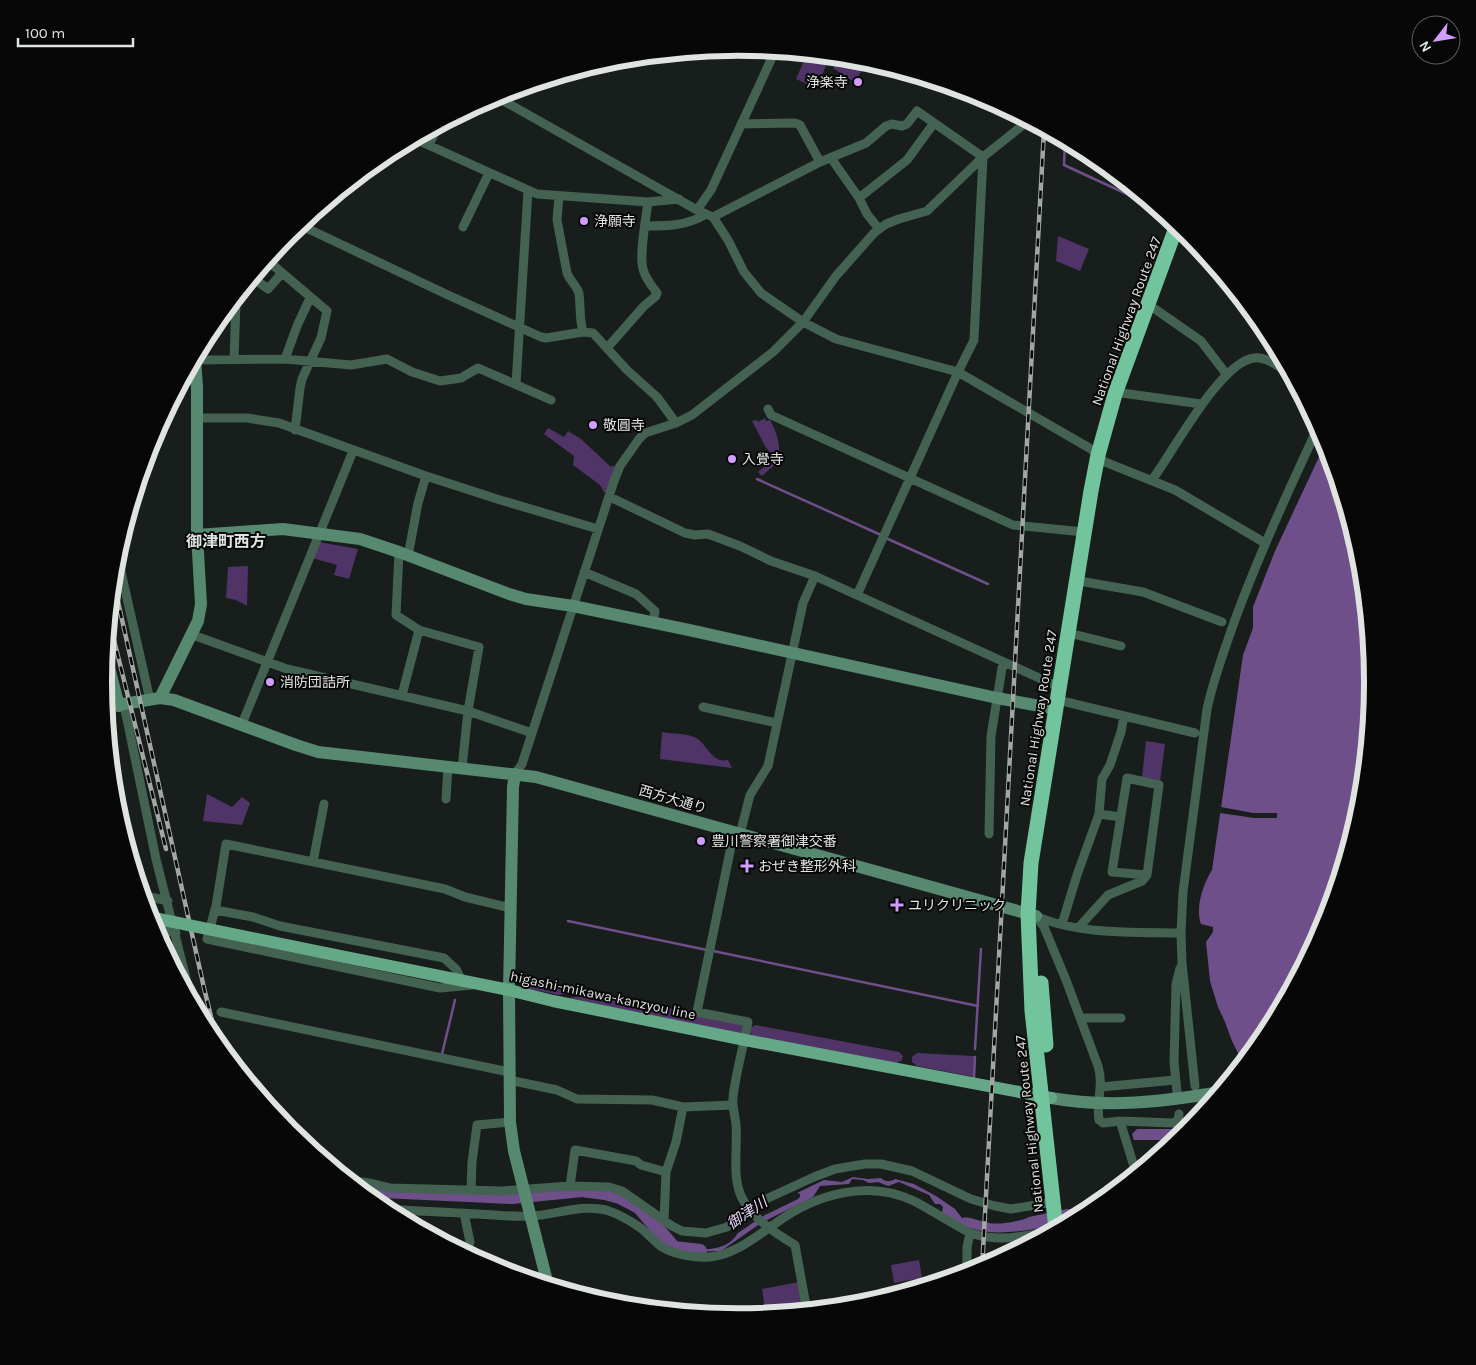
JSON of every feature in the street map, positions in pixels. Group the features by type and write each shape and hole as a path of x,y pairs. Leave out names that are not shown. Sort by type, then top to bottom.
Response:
{"highway":[{"name":"National Highway Route 247","path":"1061,705 1059,687 1084,532 1115,394 1174,234"},
{"name":"National Highway Route 247","path":"1058,1220 1046,1097 1032,1011 1026,913 1031,863 1061,705 1077,635 1102,458 1122,393 1181,240"}],"main road":[{"name":"higashi-mikawa-kanzyou line","path":"158,919 745,1040 1046,1097"}],"street":[{"path":"706,214 711,190 772,58"},
{"path":"505,101 706,214 728,240 751,282 771,301 802,322 836,339 958,372 1091,449 1102,458 1175,490 1265,543"},
{"path":"646,226 676,226 687,223 866,142 886,126 892,124 902,126 907,124 917,111 983,157"},
{"path":"741,124 795,123 800,126 820,162"},
{"path":"859,198 907,160 934,123"},
{"path":"546,1279 514,1151 510,1122 509,990 513,787 516,774 521,768 620,466 639,439 645,434 692,415 773,352 802,322 836,276 879,229 899,219 927,211 983,157 1023,125"},
{"path":"429,145 433,136"},
{"path":"422,142 537,194 648,202 679,199"},
{"path":"857,595 974,340 983,157"},
{"path":"831,158 859,198 867,214 879,229"},
{"path":"463,227 489,173"},
{"path":"516,384 528,191"},
{"path":"559,196 558,220 566,273 579,293 580,320 583,332"},
{"path":"606,348 657,293 646,278 642,267 648,202"},
{"path":"307,228 520,328 546,338 583,332 593,333 657,397 676,423"},
{"path":"272,264 327,311 321,338 306,361 295,430"},
{"path":"258,281 268,289 282,273"},
{"path":"285,359 310,298"},
{"path":"234,359 236,308"},
{"path":"1155,309 1201,341 1227,375"},
{"path":"1152,480 1201,404 1240,363 1256,357 1264,358 1279,367"},
{"path":"202,359 285,359 351,365 387,359 412,372 440,381 461,378 478,368 551,400"},
{"path":"155,699 198,621 201,604 197,535 195,370"},
{"path":"1122,393 1201,404"},
{"path":"768,409 771,415 1013,525 1084,532"},
{"path":"196,418 247,418 279,423 426,476 598,529"},
{"path":"1197,1091 1182,963 1181,933 1183,892 1212,684 1243,597 1265,543 1314,436"},
{"path":"242,724 353,451"},
{"path":"426,476 404,554 396,615 419,630 479,647 468,711 462,768"},
{"path":"610,496 685,533 695,535 708,534 740,546 771,561 815,576 1059,687"},
{"path":"197,535 283,529 360,539 526,599 573,606 997,698 1061,705 1124,716 1195,733"},
{"path":"584,572 636,594 655,611 653,623"},
{"path":"122,575 155,699"},
{"path":"806,1304 795,1245 767,1226 750,1210 742,1198 738,1186 736,1171 736,1123 733,1098 748,1022 697,1012 737,833 750,795 768,766 803,603 815,576"},
{"path":"1085,582 1142,592 1222,622"},
{"path":"402,695 419,630"},
{"path":"190,634 266,663 468,711 532,733"},
{"path":"1077,635 1121,646"},
{"path":"989,834 992,736 1002,662"},
{"path":"112,675 122,705 152,841 187,979"},
{"path":"113,706 155,699"},
{"name":"西方大通り","path":"155,699 174,700 318,752 536,776 1026,913"},
{"path":"703,707 777,723"},
{"path":"1062,924 1099,814 1102,779 1110,765 1124,716"},
{"path":"446,799 448,766"},
{"path":"1079,927 1108,895 1142,881 1148,875 1159,785 1127,778 1112,872 1148,875"},
{"path":"313,862 324,804"},
{"path":"1099,814 1121,817"},
{"path":"477,984 440,988 207,939 215,910 226,844 446,888 465,898 511,908"},
{"path":"150,897 168,901"},
{"path":"215,910 253,917 280,926 444,958 456,969 462,981"},
{"path":"1026,913 1062,924 1110,932 1181,933"},
{"path":"1026,913 1044,927 1094,1053 1101,1076 1102,1087 1098,1104 1099,1120 1103,1123 1173,1123 1178,1120 1179,1114"},
{"path":"163,930 176,933"},
{"path":"1177,1092 1175,1080 1176,984 1182,963"},
{"path":"221,1012 509,1076 557,1090 577,1099 652,1100 683,1107 733,1105"},
{"path":"1080,1018 1121,1018"},
{"path":"1102,1087 1175,1080"},
{"path":"1046,1097 1098,1104 1157,1102 1197,1091 1212,1092"},
{"path":"664,1221 666,1172 676,1142 683,1107"},
{"path":"471,1190 472,1162 477,1124 510,1122"},
{"path":"1120,1122 1134,1167"},
{"path":"570,1186 574,1150 636,1161 641,1165 666,1172"},
{"path":"361,1182 390,1188 502,1191 524,1191 570,1186 609,1187 622,1191 664,1221 682,1231 706,1233 727,1227 750,1210 814,1177 835,1169 865,1164 881,1164 912,1171 971,1198 995,1206 1011,1209 1057,1202"},
{"path":"401,1210 530,1215 584,1208 605,1210 625,1217 662,1247 680,1254 710,1257 726,1254 745,1244 767,1226 789,1213 829,1196 868,1189 899,1195 914,1201 970,1233 996,1238 1025,1238"},
{"path":"464,1213 470,1242 469,1248"},
{"path":"1013,1238 1037,1232"},
{"path":"966,1265 970,1233"}],"shaded area":[{"path":"804,60 827,63 816,88 796,79"},
{"path":"836,64 863,69 854,82 833,68"},
{"path":"1058,236 1089,249 1080,271 1056,261"},
{"path":"765,418 766,421 770,420 777,435 779,461 762,476 758,472 774,458 765,446 752,421 757,420 758,422"},
{"path":"548,428 564,437 568,431 581,439 611,467 613,465 616,468 607,493 604,492 600,485 573,465 574,456 544,434"},
{"path":"1321,453 1343,520 1359,601 1364,682 1359,764 1343,845 1317,922 1280,996 1240,1057 1218,1007 1210,981 1206,942 1213,932 1213,927 1201,924 1199,904 1203,889 1212,870 1243,655 1253,628 1253,607 1275,551"},
{"path":"319,542 358,549 349,579 334,575 337,565 312,558"},
{"path":"248,566 247,606 236,600 226,598 228,567"},
{"path":"662,732 694,737 717,759 728,760 732,768 660,759"},
{"path":"1146,741 1165,744 1160,782 1142,777"},
{"path":"207,794 232,807 242,797 250,803 242,825 203,821"},
{"path":"518,975 583,990 559,995 525,988 521,984"},
{"path":"596,993 742,1023 744,1025 743,1034 569,998"},
{"path":"755,1025 899,1052 903,1056 902,1060 897,1063 751,1036 751,1028"},
{"path":"917,1053 974,1056 974,1077 917,1066 912,1062 912,1057"},
{"path":"1137,1129 1177,1129 1165,1140 1134,1140 1132,1134"},
{"path":"853,1177 881,1178 888,1181 895,1179 914,1184 955,1209 962,1218 992,1223 1016,1221 1067,1209 1075,1210 1048,1227 1015,1232 989,1232 965,1226 953,1220 942,1212 943,1207 940,1204 935,1204 929,1195 899,1182 888,1186 878,1182 869,1183 863,1180 852,1179 849,1184 820,1186 813,1197 761,1223 721,1251 692,1252 676,1249 710,1249 719,1247 733,1240 738,1233 763,1216 798,1199 800,1194 797,1193 824,1180 842,1182"},
{"path":"919,1260 922,1278 894,1283 891,1265"},
{"path":"799,1282 802,1302 765,1308 762,1289"}],"pier":[{"path":"1221,807 1253,813 1277,813 1277,818 1254,818 1220,813"}],"waterway":[{"path":"1065,149 1064,165 1131,196"},
{"path":"757,479 881,535"},
{"path":"888,539 988,584"},
{"path":"568,921 707,950"},
{"path":"975,1049 981,949"},
{"path":"713,951 978,1006"},
{"path":"442,1054 455,1000"},
{"path":"974,1077 975,1057"},
{"name":"御津川","path":"373,1191 512,1197 582,1190 605,1193 620,1197 639,1207 674,1248 700,1251"}],"railway":[{"path":"983,1259 1044,136"},
{"path":"117,599 213,1023"},
{"path":"113,638 166,849"}],"place":[{"name":"浄楽寺","path":"858,82"},
{"name":"浄願寺","path":"584,221"},
{"name":"敬圓寺","path":"593,425"},
{"name":"入覺寺","path":"732,459"},
{"name":"消防団詰所","path":"270,682"},
{"name":"豊川警察署御津交番","path":"701,841"},
{"name":"おぜき整形外科","path":"747,866"},
{"name":"ユリクリニック","path":"897,905"}],"district":[{"name":"御津町西方","path":"226,541"}]}
